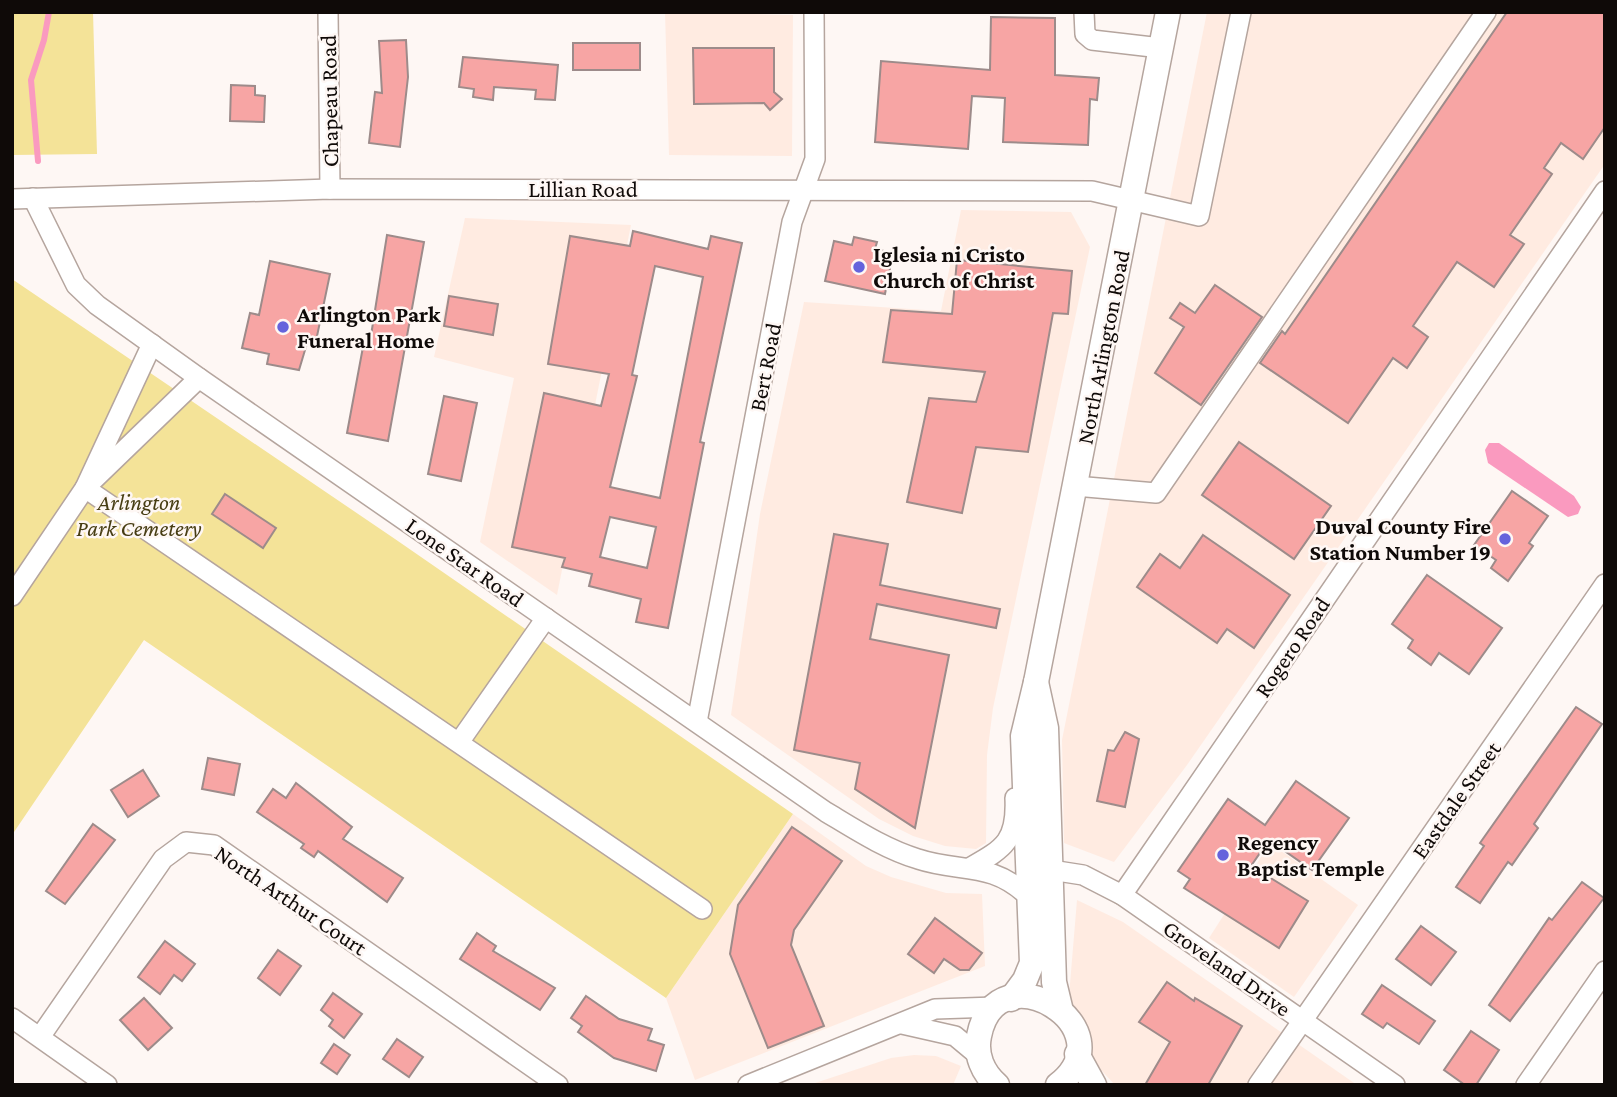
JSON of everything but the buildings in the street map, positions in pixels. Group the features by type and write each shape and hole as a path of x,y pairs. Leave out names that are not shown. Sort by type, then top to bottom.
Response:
{"main road":[{"name":"North Arlington Road","path":"986,1074 979,1035 1003,1003 1025,980 1031,963 1023,736 1027,710 1036,682 1168,12"},
{"name":"North Arlington Road","path":"1036,682 1046,728 1054,982 1059,1007"},
{"path":"1003,1003 1041,998 1059,1007 1076,1034 1077,1054 1069,1073 1058,1085"},
{"path":"1077,1054 1094,1085"}],"street":[{"name":"Chapeau Road","path":"328,12 330,189"},
{"name":"Bert Road","path":"697,722 793,222 814,159 814,12"},
{"path":"1084,12 1086,34 1092,40 1161,48"},
{"name":"Lillian Road","path":"33,198 330,189 1092,191 1199,216 1241,12"},
{"path":"1075,486 1156,493 1486,12"},
{"name":"Rogero Road","path":"1122,895 1604,192"},
{"path":"12,199 33,198"},
{"name":"Lone Star Road","path":"33,198 76,285 97,304 199,378 826,813 874,841 920,860 971,867 995,877 1010,878 1028,895"},
{"path":"12,596 85,488 152,344"},
{"path":"85,488 199,378"},
{"path":"85,488 460,741 702,909"},
{"name":"Eastdale Street","path":"1258,1085 1605,584"},
{"path":"460,741 546,618"},
{"path":"971,867 996,853 1010,840 1016,819 1012,734 1027,710"},
{"name":"North Arthur Court","path":"40,1037 163,859 186,842 215,845 558,1085"},
{"name":"Groveland Drive","path":"1051,870 1083,875 1122,895 1395,1085"},
{"path":"1525,1085 1605,971"},
{"path":"748,1085 935,1009 1003,1003"},
{"path":"12,1018 107,1085"},
{"path":"901,1024 955,1036 986,1074"}],"shaded area":[{"path":"665,12 793,15 792,156 669,155"},
{"path":"1207,12 1605,12 1605,164 1187,765 1114,862 1064,843 1062,740"},
{"path":"961,210 1071,212 1090,247 993,708 987,755 986,843 976,849 945,846 913,836 879,819 731,715 760,514 804,302 941,311"},
{"path":"465,218 631,225 557,595 480,542 514,378 434,357"},
{"path":"1489,443 1499,443 1574,496 1581,507 1578,514 1568,517 1488,463 1485,450"},
{"path":"793,814 866,866 891,877 946,893 982,894 985,966 695,1080 666,998"},
{"path":"1270,843 1358,905 1294,997 1209,938"},
{"path":"1077,900 1123,922 1357,1085 1115,1085 1102,1071 1065,1044"},
{"path":"936,1056 961,1066 953,1085 809,1085 891,1058"}],"green space":[{"path":"12,12 93,12 97,154 12,155"},
{"name":"Arlington Park Cemetery","path":"12,279 793,814 666,998 144,640 12,835"}],"waterway":[{"path":"38,161 31,80 44,40 49,12"}],"place":[{"name":"Iglesia ni Cristo Church of Christ","path":"859,267"},
{"name":"Arlington Park Funeral Home","path":"283,327"},
{"name":"Duval County Fire Station Number 19","path":"1505,539"},
{"name":"Regency Baptist Temple","path":"1223,855"}]}
